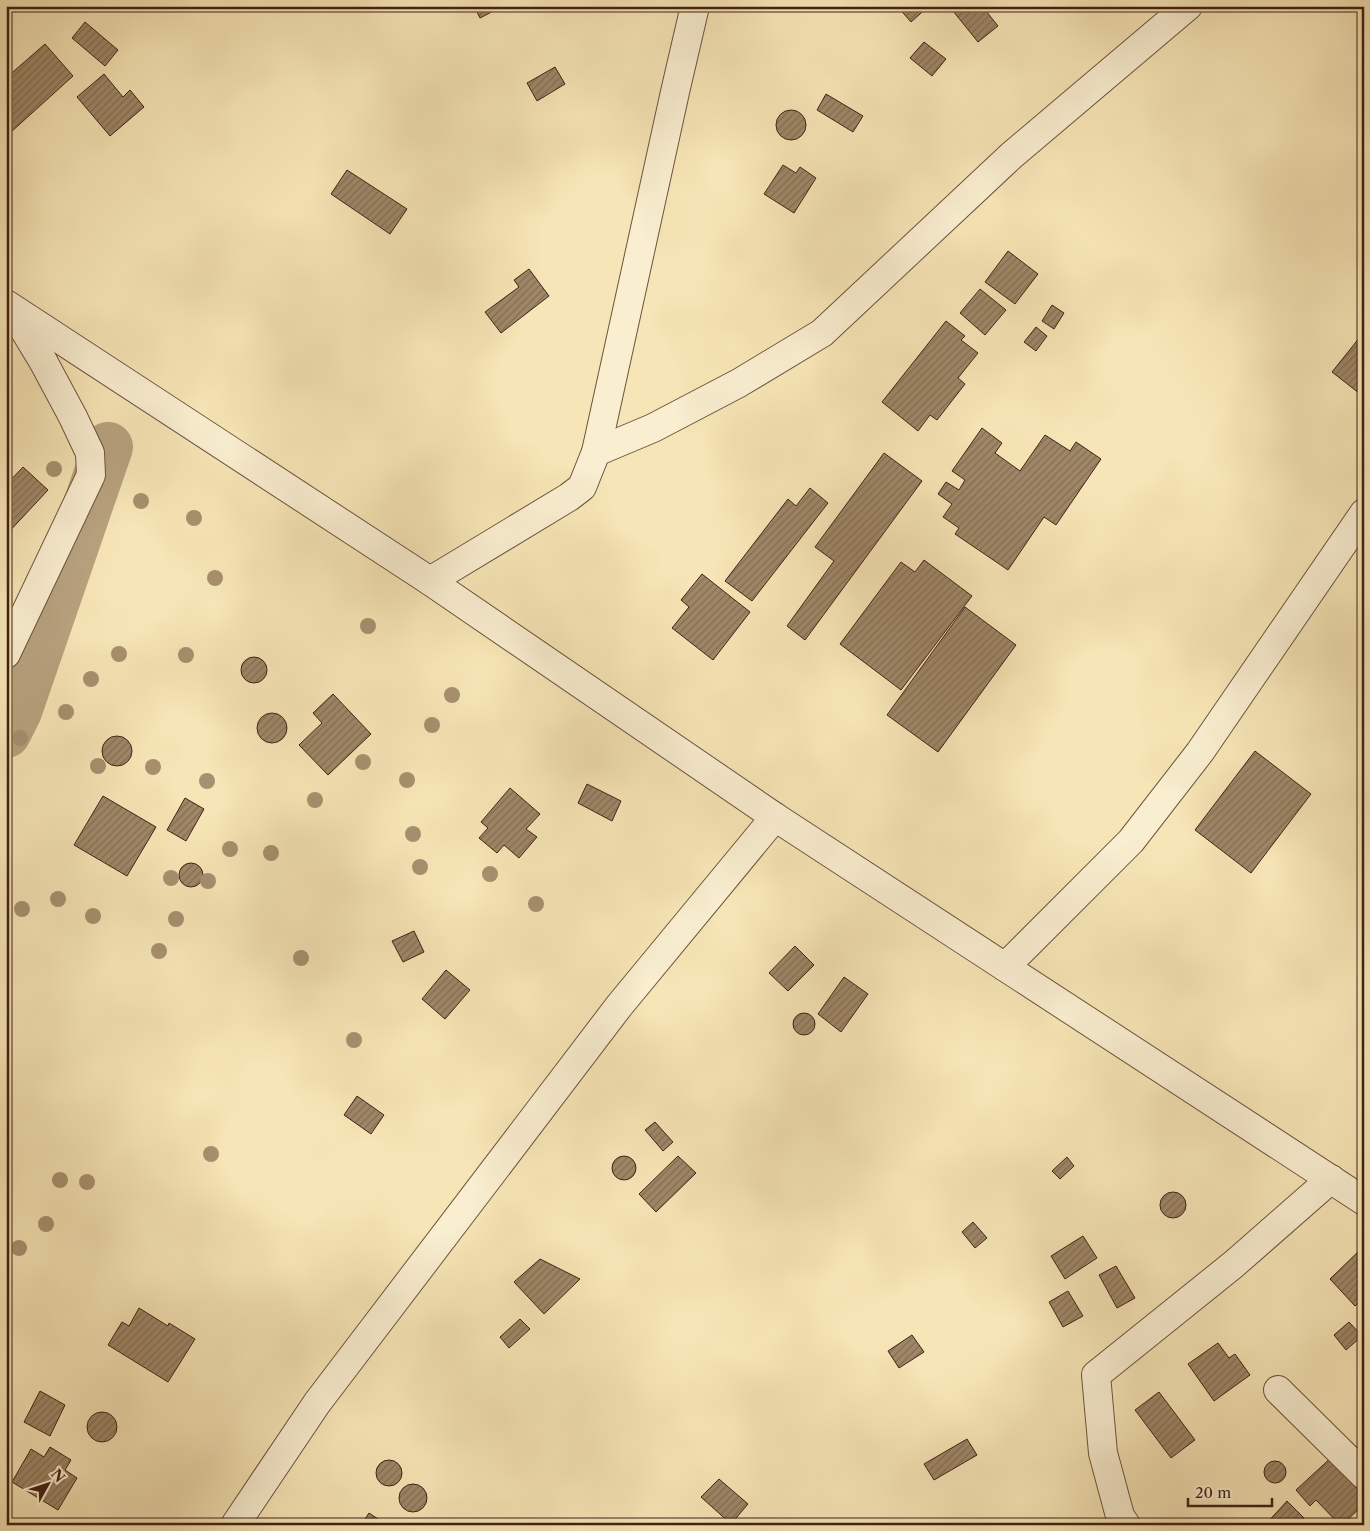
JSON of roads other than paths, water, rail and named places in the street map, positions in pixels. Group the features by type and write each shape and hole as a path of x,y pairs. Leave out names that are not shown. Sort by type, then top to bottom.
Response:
{"street":[{"path":"430,581 569,498 582,487 596,452 695,6"},
{"path":"596,452 653,428 739,383 822,333 1012,154 1188,6"},
{"path":"8,306 430,581 775,817 1364,1201"},
{"path":"6,654 90,475 90,453 74,417 43,360 8,306"},
{"path":"1005,966 1131,841 1200,752 1364,514"},
{"path":"235,1525 317,1403 619,1006 775,817"},
{"path":"1126,1525 1120,1516 1103,1453 1096,1375 1234,1264 1331,1179"},
{"path":"1278,1390 1364,1475"}],"waterway":[{"path":"6,733 17,711 108,447"}]}
